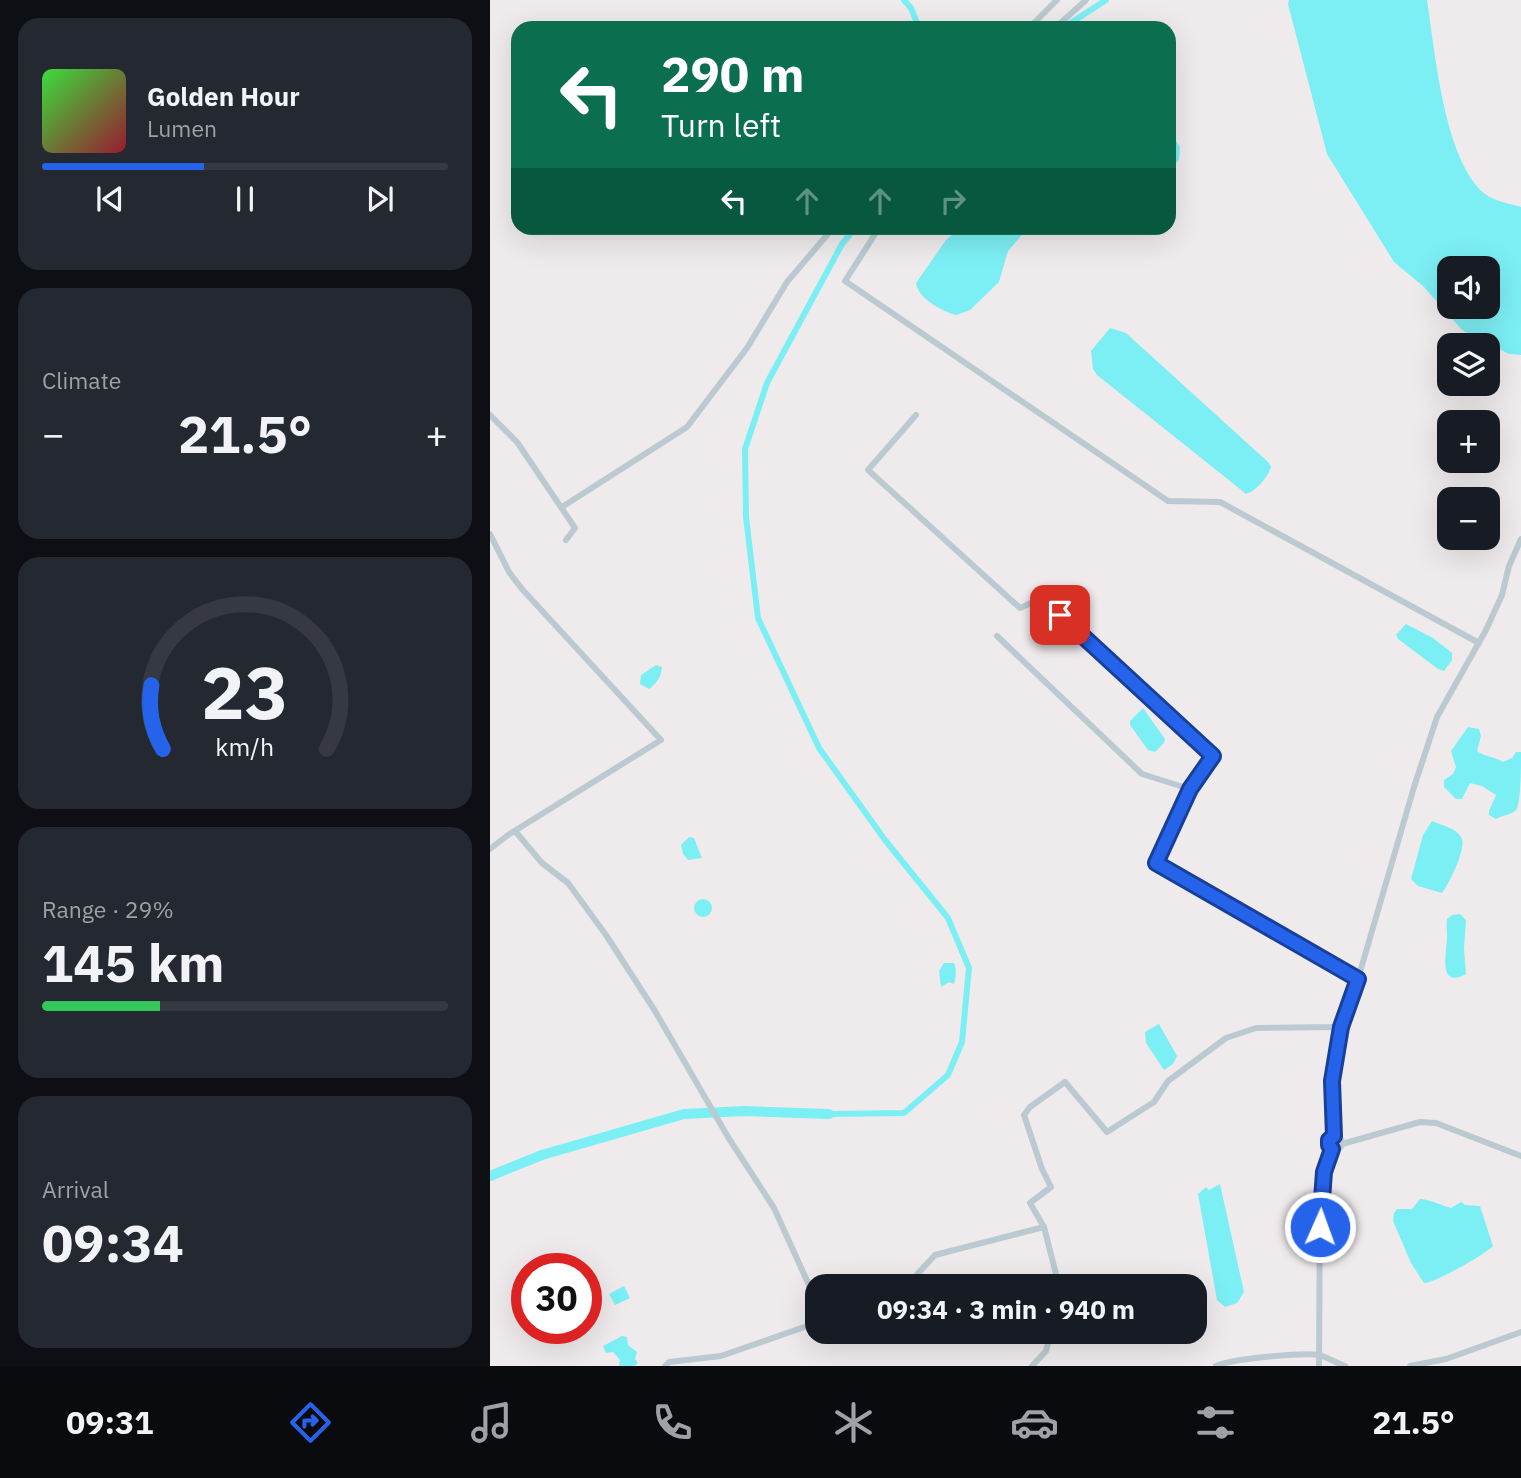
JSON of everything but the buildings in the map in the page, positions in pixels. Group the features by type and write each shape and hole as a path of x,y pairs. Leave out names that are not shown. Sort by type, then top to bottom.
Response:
{"street":[{"path":"1035,21 1057,0"},
{"path":"1063,21 1086,0"},
{"path":"562,507 687,427 747,348 787,282 827,235"},
{"path":"875,235 845,281 1168,501 1220,502 1479,643"},
{"path":"490,415 517,442 575,528 566,540"},
{"path":"916,415 868,471 1020,608 1042,598 1213,756 1190,789 1156,863 1358,979"},
{"path":"490,534 509,572 522,589 661,740 490,849"},
{"path":"1319,1366 1320,1200 1324,1172 1332,1149 1329,1142 1334,1136 1332,1081 1341,1027 1437,718 1502,595 1509,566 1521,539"},
{"path":"997,636 1142,774 1190,789"},
{"path":"515,831 542,863 568,883 606,935 655,1011 728,1138 774,1208 805,1276"},
{"path":"1056,1274 1044,1227 1030,1203 1051,1188 1024,1115 1030,1107 1066,1082 1107,1132 1154,1102 1168,1081 1226,1038 1256,1028 1341,1027"},
{"path":"1332,1149 1420,1122 1436,1123 1521,1156"},
{"path":"1334,1136 1339,1137 1342,1144"},
{"path":"917,1274 935,1255 1044,1227"},
{"path":"665,1366 669,1362 721,1356 805,1327"},
{"path":"1410,1366 1446,1359 1521,1332"},
{"path":"1032,1366 1045,1351 1047,1344"},
{"path":"1216,1366 1224,1362 1256,1358 1318,1355 1345,1366"}],"water":[{"path":"1289,0 1427,0 1444,104 1460,157 1471,178 1485,194 1521,207 1521,355 1509,354 1500,349 1500,333 1468,333 1452,319 1500,319 1500,256 1437,256 1437,302 1394,262 1327,154"},
{"path":"1176,141 1180,147 1179,160 1176,163"},
{"path":"952,235 1022,235 1008,251 999,282 970,310 956,315 926,299 916,283"},
{"path":"1110,328 1126,333 1268,462 1271,467 1258,487 1246,494 1097,375 1093,369 1091,351"},
{"path":"1406,624 1433,638 1452,653 1452,660 1444,671 1398,639 1396,635"},
{"path":"656,665 662,667 661,674 649,689 640,684 641,675"},
{"path":"1143,708 1165,739 1155,752 1148,750 1130,725 1130,721"},
{"path":"1468,727 1479,729 1481,736 1477,751 1483,754 1503,762 1512,758 1516,752 1521,752 1519,797 1517,809 1513,813 1496,819 1489,815 1496,795 1482,786 1470,783 1462,799 1456,799 1444,787 1444,780 1453,774 1456,767 1451,751"},
{"path":"1432,821 1456,831 1462,842 1457,865 1442,893 1418,886 1411,879 1423,835"},
{"path":"689,837 694,838 702,858 688,860 683,854 681,845"},
{"path":"703,899 709,902 712,908 709,914 703,917 697,914 694,908 697,902"},
{"path":"1460,914 1466,920 1466,974 1457,978 1447,973 1447,919"},
{"path":"944,963 954,963 956,976 954,984 949,982 941,987 939,971"},
{"path":"1159,1024 1177,1056 1173,1064 1164,1070 1146,1043 1145,1032"},
{"path":"1220,1184 1244,1292 1237,1303 1225,1307 1217,1300 1198,1194 1206,1187 1209,1190"},
{"path":"1420,1199 1451,1208 1461,1202 1465,1205 1480,1206 1493,1246 1459,1268 1424,1283 1411,1263 1393,1221 1397,1209 1412,1209"},
{"path":"624,1286 630,1298 615,1305 609,1294"},
{"path":"622,1336 627,1337 628,1345 637,1352 635,1359 638,1363 634,1366 619,1366 620,1360 613,1352 606,1353 603,1346"}],"waterway":[{"path":"904,0 916,21"},
{"path":"1074,21 1106,0"},
{"path":"829,1114 904,1113 948,1075 962,1042 969,968 948,918 885,840 819,748 758,618 746,517 745,449 767,383 849,235"},
{"path":"490,1176 542,1155 684,1114 744,1111 829,1114"}],"route":[{"path":"1060,615 1213,756 1190,789 1156,863 1358,979 1341,1027 1332,1081 1334,1136 1329,1140 1332,1149 1324,1172 1320,1227"}]}
